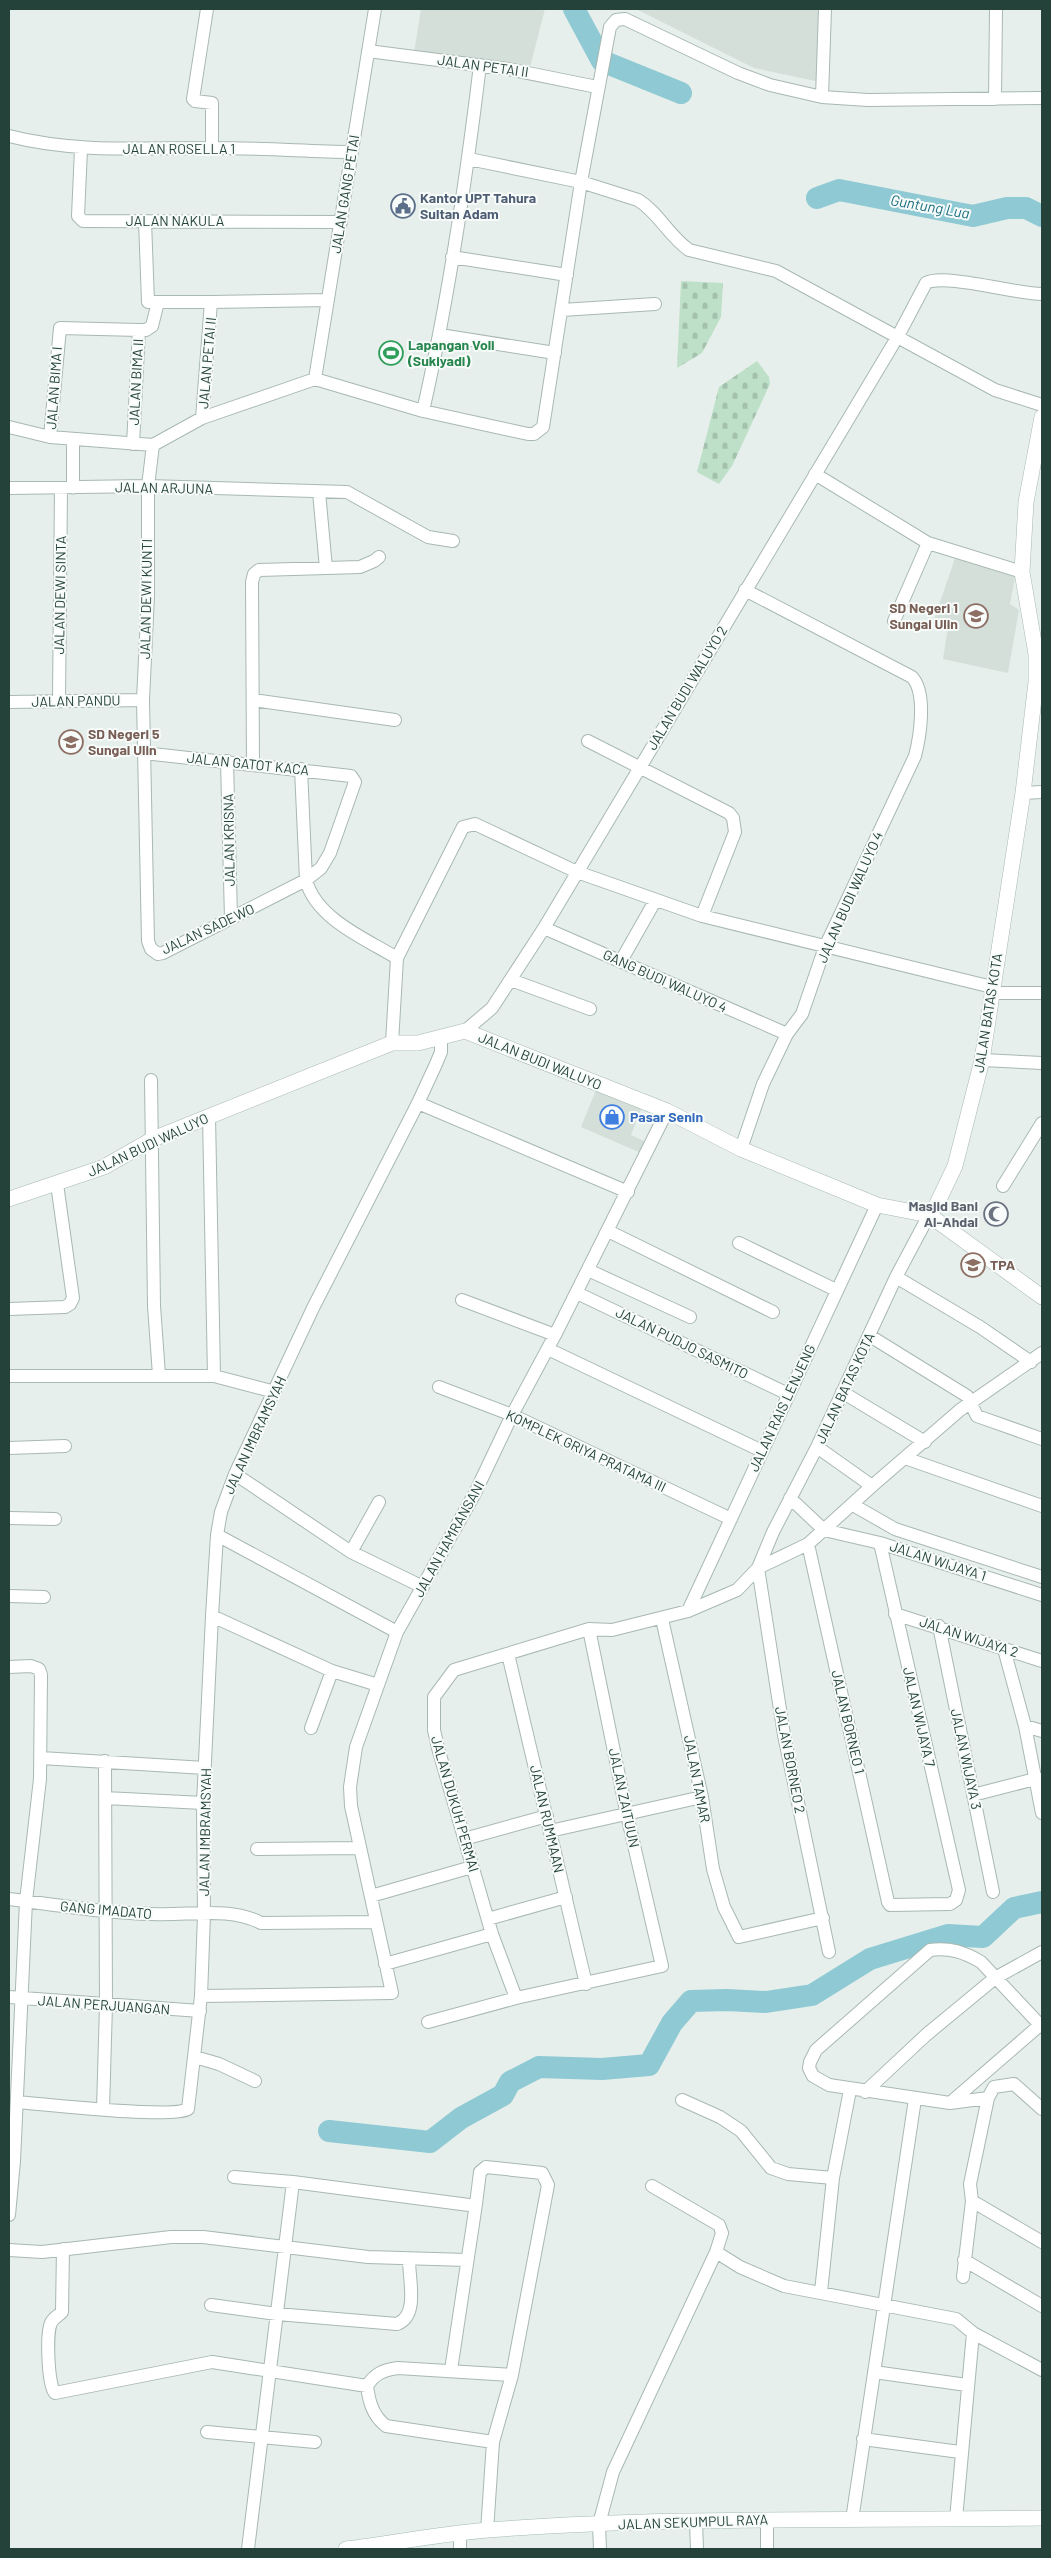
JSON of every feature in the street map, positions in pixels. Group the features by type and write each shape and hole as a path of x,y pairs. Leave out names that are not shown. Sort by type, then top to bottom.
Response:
{"street":[{"path":"207,9 194,99 195,102 212,103 212,148"},
{"name":"JALAN GANG PETAI","path":"315,379 376,9"},
{"path":"822,98 825,9"},
{"path":"994,98 996,9"},
{"path":"9,427 50,437 153,446 202,418 315,379 424,411 534,434 543,427 597,87 610,27 620,19 738,73 770,85 822,98 1042,98"},
{"name":"JALAN PETAI II","path":"368,51 538,74 597,87"},
{"path":"424,411 440,335 469,160 480,65"},
{"name":"JALAN ROSELLA 1","path":"9,136 81,149 212,148 351,152"},
{"name":"JALAN NAKULA","path":"81,149 79,219 341,222"},
{"path":"469,160 581,182 645,204 680,244 689,250 776,271 995,390 1042,405"},
{"path":"145,221 147,299 148,302 158,302"},
{"path":"452,256 567,275"},
{"name":"JALAN BUDI WALUYO 2","path":"465,1031 492,1008 544,928 898,336 926,283 931,280 941,279 1024,294 1042,294"},
{"path":"212,302 328,300"},
{"name":"JALAN PETAI II","path":"158,302 212,302 202,418"},
{"name":"JALAN BIMA II","path":"132,444 139,330 152,326 158,302"},
{"path":"562,310 655,304"},
{"name":"JALAN BIMA I","path":"50,437 60,328 139,330"},
{"path":"440,335 555,353"},
{"name":"JALAN BATAS KOTA","path":"712,1601 737,1590 758,1568 790,1498 817,1448 896,1277 929,1215 936,1206 955,1166 982,1060 1022,793 1036,682 1036,654 1022,572 1026,502 1042,417"},
{"name":"JALAN DEWI SINTA","path":"60,701 68,488 73,439"},
{"name":"JALAN DEWI KUNTI","path":"144,753 143,700 148,596 148,486 153,446"},
{"path":"815,474 928,543 1022,572"},
{"name":"JALAN ARJUNA","path":"9,488 148,486 347,492 428,537 454,541"},
{"path":"319,492 326,568"},
{"path":"894,620 928,543"},
{"path":"253,764 252,582 254,574 259,570 367,565 379,557"},
{"name":"JALAN BUDI WALUYO 4","path":"741,1149 762,1084 787,1034 798,1021 805,1007 825,947 915,756 920,736 920,694 916,682 745,590"},
{"name":"JALAN PANDU","path":"9,702 143,700"},
{"path":"253,700 395,720"},
{"path":"588,741 734,818 735,832 702,916"},
{"name":"JALAN GATOT KACA","path":"144,753 351,776"},
{"name":"JALAN SADEWO","path":"144,753 148,941 151,949 158,954 306,880 320,868 330,853 355,782 351,776"},
{"name":"JALAN KRISNA","path":"227,761 231,918"},
{"path":"301,769 306,880 313,897 336,920 397,958"},
{"path":"1022,793 1042,792"},
{"path":"392,1043 397,958 463,827 475,824 578,872 655,901 702,916 992,990 1042,993"},
{"path":"621,961 655,901"},
{"name":"GANG BUDI WALUYO 4","path":"544,928 787,1034"},
{"path":"511,980 590,1009"},
{"name":"JALAN BUDI WALUYO","path":"9,1199 104,1167 153,1139 392,1043 418,1043 441,1039 465,1031 667,1111 741,1149 877,1206 929,1215"},
{"name":"JALAN IMBRAMSYAH","path":"103,2109 186,2111 190,2102 200,1996 204,1915 205,1768 217,1535 221,1512 235,1474 318,1299 418,1103 441,1052 441,1039"},
{"path":"982,1060 1042,1063"},
{"path":"151,1080 154,1306 159,1375"},
{"path":"418,1103 628,1192"},
{"name":"JALAN HAMRANSANI","path":"200,1996 392,1993 352,1813 350,1787 356,1747 397,1632 475,1493 512,1415 555,1336 667,1111"},
{"path":"209,1116 214,1376"},
{"path":"1003,1186 1042,1122"},
{"path":"9,1309 64,1307 70,1304 72,1298 57,1184"},
{"name":"JALAN RAIS LENJENG","path":"688,1611 836,1290 877,1206"},
{"path":"929,1215 1042,1297"},
{"path":"608,1232 773,1312"},
{"path":"739,1243 836,1290"},
{"path":"588,1270 690,1317"},
{"path":"896,1277 980,1327 1031,1362"},
{"name":"JALAN PUDJO SASMITO","path":"577,1292 788,1394"},
{"path":"462,1300 555,1336"},
{"path":"870,1336 967,1396 977,1416 1042,1439"},
{"path":"548,1349 762,1451"},
{"path":"758,1568 809,1546 829,1531 853,1504 905,1458 970,1404 1042,1353"},
{"path":"9,1376 214,1376 275,1392"},
{"name":"KOMPLEK GRIYA PRATAMA III","path":"439,1387 512,1415 731,1519"},
{"path":"842,1392 925,1442"},
{"path":"9,1448 64,1446"},
{"path":"817,1448 872,1486"},
{"path":"905,1458 1042,1506"},
{"path":"235,1474 351,1552 423,1587"},
{"path":"790,1498 829,1531"},
{"path":"351,1552 379,1502"},
{"path":"853,1504 895,1529 1042,1577"},
{"path":"9,1518 55,1519"},
{"name":"JALAN WIJAYA 1","path":"829,1531 880,1542 1042,1595"},
{"path":"217,1535 397,1632"},
{"name":"JALAN WIJAYA 7","path":"880,1542 959,1890"},
{"name":"JALAN BORNEO 1","path":"809,1546 890,1905 950,1904 956,1900 959,1890"},
{"name":"JALAN BORNEO 2","path":"758,1568 784,1736 829,1952"},
{"path":"9,1596 44,1597"},
{"name":"JALAN DUKUH PERMAI","path":"516,1998 492,1934 438,1748 434,1730 434,1697 454,1670 589,1629 612,1630 662,1619 712,1601"},
{"name":"JALAN WIJAYA 2","path":"895,1614 939,1626 1042,1661"},
{"path":"212,1616 332,1671 378,1685"},
{"name":"JALAN TAMAR","path":"662,1619 702,1797 713,1869 724,1907 739,1936 823,1918"},
{"name":"JALAN WIJAYA 3","path":"939,1626 994,1892"},
{"name":"JALAN ZAITUUN","path":"586,1984 662,1966 627,1815 589,1629"},
{"path":"1004,1649 1039,1779 1042,1813"},
{"name":"JALAN RUMMAAN","path":"508,1654 586,1984"},
{"path":"9,1667 31,1666 38,1669 42,1675 41,1758 26,1901 23,1998 9,2215"},
{"path":"311,1728 332,1671"},
{"path":"1025,1726 1042,1731"},
{"path":"41,1758 205,1768"},
{"path":"17,2102 103,2109 106,2005 106,1761"},
{"path":"974,1795 1039,1779"},
{"path":"550,1831 702,1797"},
{"path":"106,1798 204,1803"},
{"path":"464,1839 546,1816"},
{"path":"257,1849 360,1848"},
{"path":"371,1896 472,1867"},
{"path":"488,1919 566,1897"},
{"name":"GANG IMADATO","path":"9,1899 105,1911 204,1915 220,1912 248,1916 261,1923 375,1922"},
{"path":"386,1964 492,1934"},
{"path":"950,2104 1041,2026 981,1962 968,1954 943,1948 930,1950 816,2050 810,2062 810,2068 814,2076 829,2085 850,2090 950,2104 988,2098"},
{"path":"865,2092 926,2035 995,1978 1042,1952"},
{"path":"428,2022 516,1998 586,1984"},
{"name":"JALAN PERJUANGAN","path":"9,1997 199,2013"},
{"path":"195,2057 219,2064 255,2081"},
{"path":"963,2277 972,2202 970,2184 988,2098 994,2087 1014,2084 1042,2109"},
{"path":"821,2292 833,2178 850,2090"},
{"path":"852,2520 916,2099"},
{"path":"682,2100 720,2117 740,2131 771,2168 788,2174 833,2178"},
{"path":"450,2370 480,2172 486,2167 542,2173 548,2185 512,2375 493,2442 486,2530"},
{"path":"234,2177 293,2182 470,2205 476,2204"},
{"path":"248,2549 293,2182"},
{"path":"600,2549 599,2524 613,2472 716,2252 722,2233 718,2225 652,2186"},
{"path":"972,2202 1042,2242"},
{"path":"9,2250 42,2252 171,2237 202,2237 409,2260 467,2260"},
{"path":"63,2249 62,2312 52,2321 49,2330 50,2380 55,2393 212,2362 366,2386"},
{"path":"716,2252 740,2267 784,2286 884,2303 956,2319 974,2333 1042,2370"},
{"path":"211,2305 277,2314 397,2324 401,2323 408,2316 411,2307 409,2260"},
{"path":"964,2260 1042,2306"},
{"path":"956,2520 960,2452 974,2333"},
{"path":"366,2386 382,2370 398,2368 512,2375"},
{"path":"874,2372 967,2385"},
{"path":"366,2386 378,2419 386,2426 493,2442"},
{"path":"207,2432 315,2442"},
{"path":"863,2439 960,2452"},
{"name":"JALAN SEKUMPUL RAYA","path":"346,2549 460,2542 486,2530 599,2524 767,2520 1042,2518"},
{"path":"767,2520 767,2549"},
{"path":"696,2521 696,2549"}],"shaded area":[{"path":"421,9 545,9 530,67 414,53"},
{"path":"636,9 821,9 820,82 754,68"},
{"name":"SD Negeri 1 Sungai Ulin","path":"955,558 1015,577 1010,604 1019,610 1008,673 943,659 948,627 933,623"},
{"name":"Pasar Senin","path":"596,1090 642,1107 631,1135 646,1142 641,1153 581,1127"}],"green space":[{"path":"681,281 723,283 721,317 702,353 677,368"},
{"path":"757,361 769,377 770,384 732,466 719,484 697,472 719,387"}],"waterway":[{"path":"574,9 602,61 681,93"},
{"name":"Guntung Lua","path":"817,198 839,190 973,216 1007,208 1026,208 1042,216"},
{"path":"329,2131 430,2142 461,2118 503,2095 510,2082 539,2067 602,2069 649,2065 672,2023 691,2001 766,2002 812,1995 870,1959 948,1935 983,1937 1014,1908 1042,1902"}],"place":[{"name":"Kantor UPT Tahura Sultan Adam","path":"403,206"},
{"name":"Lapangan Voli (Sukiyadi)","path":"391,353"},
{"name":"SD Negeri 1 Sungai Ulin","path":"976,616"},
{"name":"SD Negeri 5 Sungai Ulin","path":"71,742"},
{"name":"Pasar Senin","path":"612,1117"},
{"name":"Masjid Bani Al-Ahdal","path":"996,1214"},
{"name":"TPA","path":"973,1265"}]}
